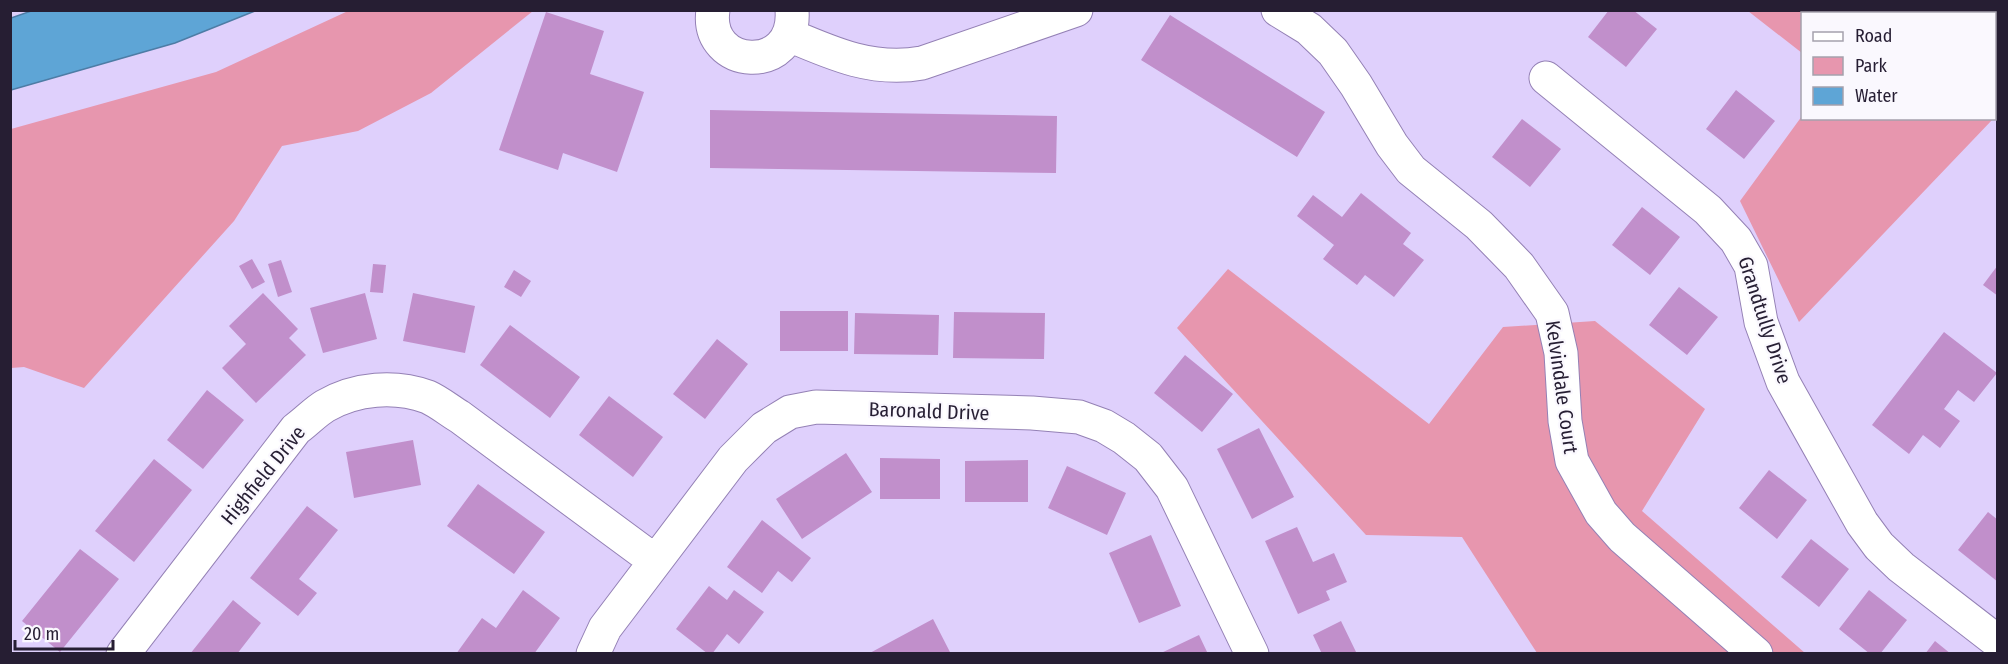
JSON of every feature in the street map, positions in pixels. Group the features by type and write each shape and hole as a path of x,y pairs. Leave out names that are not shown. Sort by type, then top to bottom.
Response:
{"street":[{"path":"713,10 714,30 719,41 738,56 750,58 774,53 783,45 791,23 858,61 883,66 922,63 1076,10"},
{"name":"Kelvindale Court","path":"1278,10 1309,29 1333,52 1392,145 1411,170 1479,225 1519,266 1552,313 1561,353 1565,421 1572,461 1601,513 1622,537 1756,654"},
{"name":"Grandtully Drive","path":"1546,78 1708,210 1736,240 1751,266 1761,322 1783,382 1862,523 1879,546 1901,567 1998,642"},
{"name":"Highfield Drive","path":"123,654 296,429 324,407 348,395 377,389 404,391 430,398 460,417 655,561"},
{"name":"Baronald Drive","path":"593,654 605,628 733,459 764,428 790,411 816,407 1032,413 1079,417 1104,426 1125,438 1148,457 1172,488 1252,654"}],"green space":[{"path":"348,11 533,11 431,93 358,131 282,146 234,221 84,388 24,367 11,368 11,129 216,72"},
{"path":"1748,11 1997,11 1997,113 1996,115 1996,12 1801,12 1801,52"},
{"path":"1801,117 1801,120 1992,120 1799,322 1740,201"},
{"path":"1228,269 1429,424 1503,327 1595,321 1705,409 1642,511 1805,653 1537,653 1462,537 1366,535 1177,328"}],"water":[{"path":"34,10 255,11 175,43 11,90 11,18"}],"building":[{"path":"1609,10 1633,10 1657,29 1626,67 1588,37"},
{"path":"546,12 604,31 590,74 644,92 617,172 563,153 558,170 499,150"},
{"path":"1170,15 1325,112 1297,157 1141,60"},
{"path":"1736,90 1775,121 1744,159 1706,129"},
{"path":"710,110 1057,116 1056,173 710,168"},
{"path":"1522,119 1561,149 1530,187 1492,157"},
{"path":"1361,193 1411,233 1403,244 1424,260 1394,297 1365,275 1357,285 1323,259 1334,245 1297,216 1313,195 1342,217"},
{"path":"1642,207 1680,237 1650,275 1612,245"},
{"path":"252,259 265,282 252,289 239,266"},
{"path":"281,260 292,292 278,297 268,264"},
{"path":"373,264 386,265 383,293 370,292"},
{"path":"1998,265 1998,296 1983,285"},
{"path":"514,270 531,281 521,297 504,287"},
{"path":"1679,287 1718,317 1687,355 1649,325"},
{"path":"263,293 298,329 289,338 306,355 256,403 222,368 246,344 229,326"},
{"path":"365,293 377,339 323,353 310,308"},
{"path":"413,293 475,306 465,353 403,341"},
{"path":"780,311 848,311 848,351 780,351"},
{"path":"954,312 1045,313 1044,359 953,358"},
{"path":"855,313 939,315 938,355 854,354"},
{"path":"510,325 580,377 550,418 480,365"},
{"path":"1944,332 1997,373 1974,402 1958,390 1944,409 1960,421 1940,448 1923,435 1909,454 1872,425"},
{"path":"717,339 748,364 705,419 673,394"},
{"path":"1185,355 1233,394 1202,432 1154,393"},
{"path":"207,390 244,420 203,469 167,440"},
{"path":"609,396 663,437 633,477 579,435"},
{"path":"1259,428 1294,497 1252,519 1217,449"},
{"path":"413,440 421,485 354,498 346,452"},
{"path":"846,453 872,492 802,539 776,499"},
{"path":"880,458 940,459 940,499 880,499"},
{"path":"154,459 192,490 134,562 95,531"},
{"path":"1028,460 1028,502 965,502 965,461"},
{"path":"1067,466 1126,493 1107,535 1048,508"},
{"path":"1769,470 1807,500 1777,539 1739,508"},
{"path":"478,484 545,532 514,574 447,526"},
{"path":"307,506 338,530 299,579 317,593 298,616 250,578"},
{"path":"1988,512 1998,520 1998,582 1958,550"},
{"path":"762,520 811,558 792,582 778,571 762,593 727,567"},
{"path":"1297,527 1313,562 1334,553 1347,582 1326,591 1330,600 1298,614 1265,541"},
{"path":"1151,535 1181,606 1139,623 1109,553"},
{"path":"1811,539 1849,569 1819,607 1781,577"},
{"path":"80,549 119,579 60,652 22,621"},
{"path":"709,586 727,600 734,590 764,612 739,644 727,634 712,654 708,654 676,629"},
{"path":"523,590 560,618 534,654 456,654 482,618 496,628"},
{"path":"1869,590 1907,620 1880,654 1870,654 1839,629"},
{"path":"233,600 261,623 237,654 190,654"},
{"path":"933,619 951,654 868,654"},
{"path":"1341,621 1357,654 1322,654 1313,635"},
{"path":"1199,635 1208,654 1159,654"},
{"path":"1935,641 1951,654 1925,654"}]}
